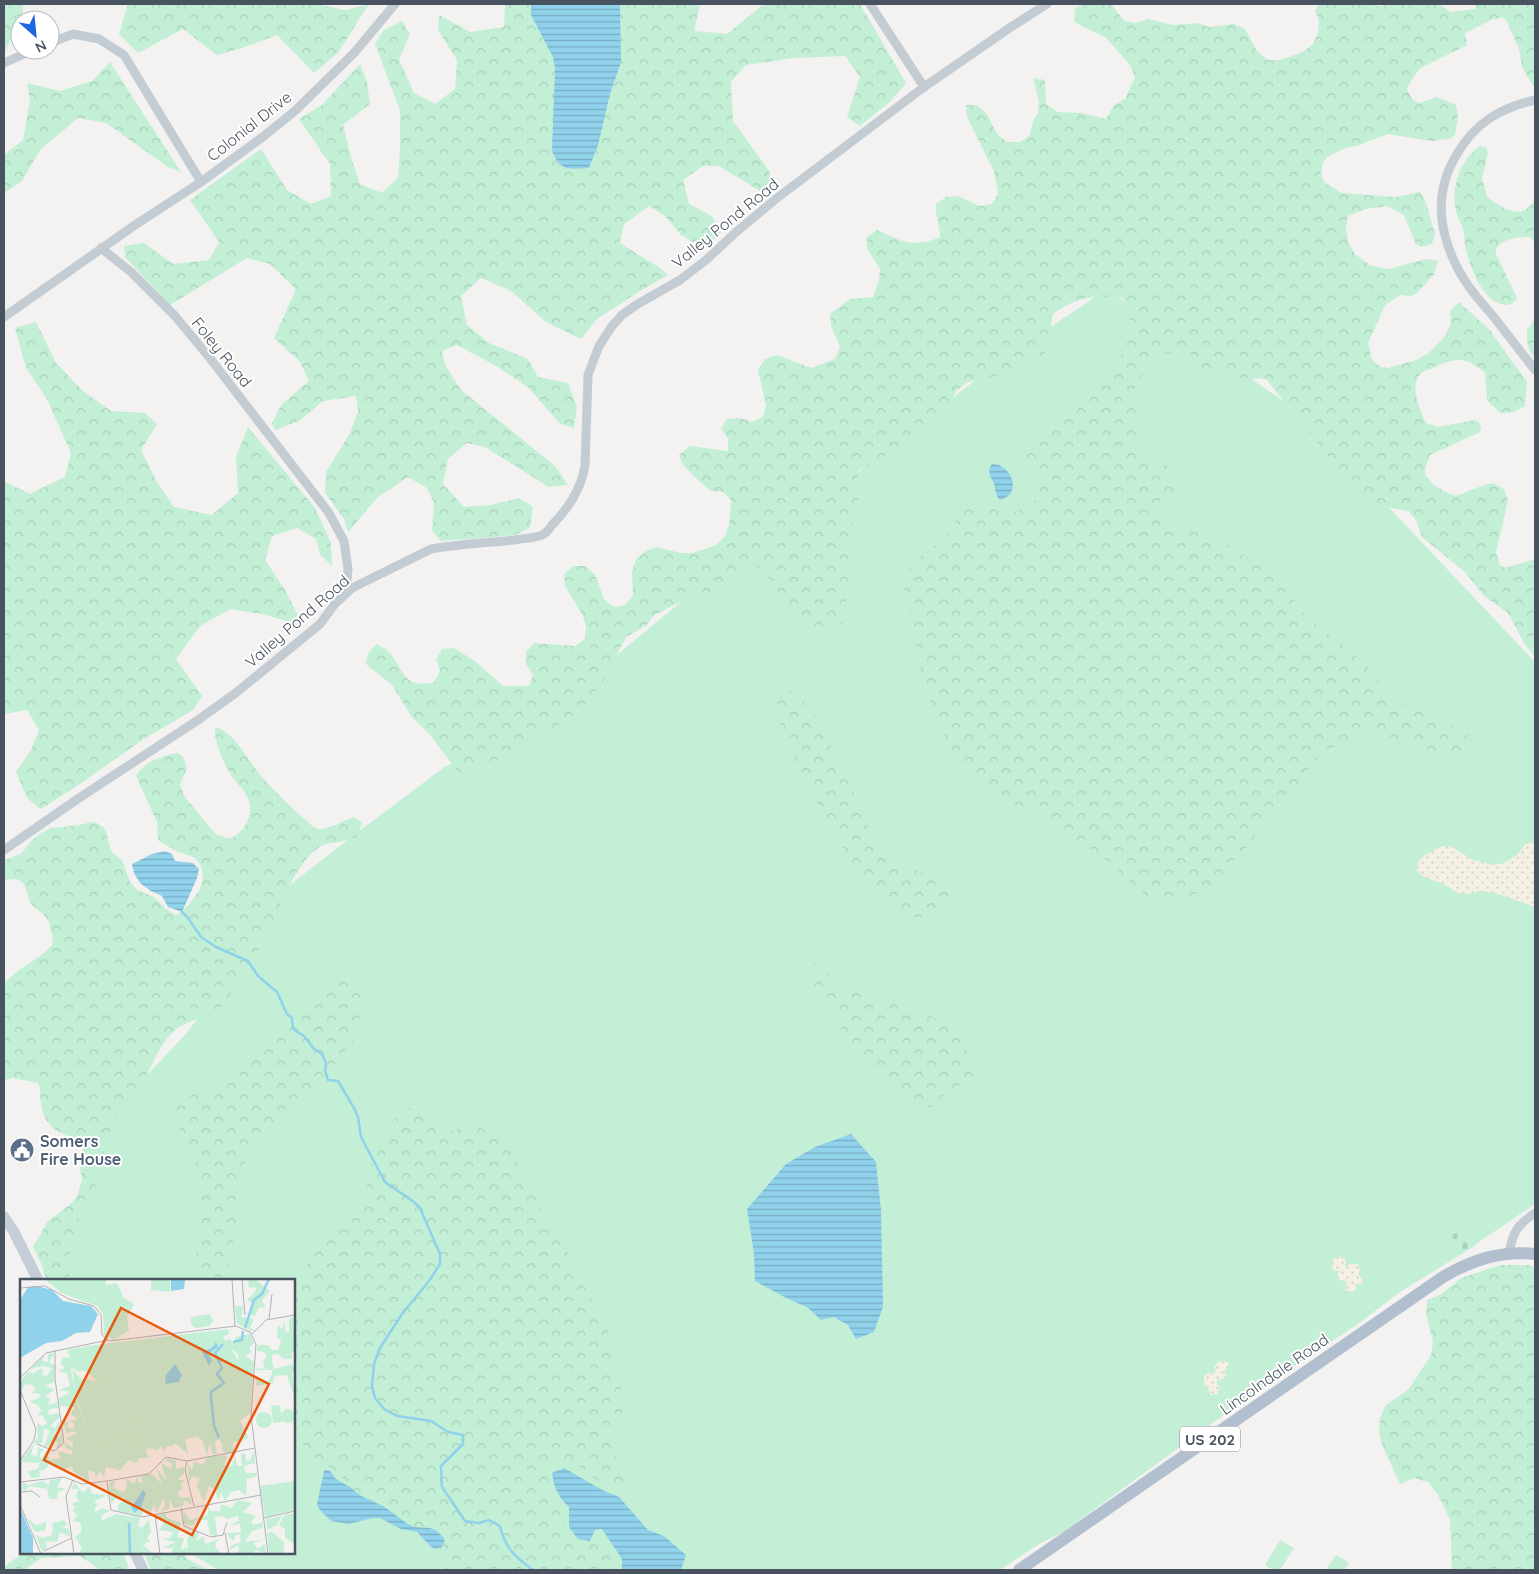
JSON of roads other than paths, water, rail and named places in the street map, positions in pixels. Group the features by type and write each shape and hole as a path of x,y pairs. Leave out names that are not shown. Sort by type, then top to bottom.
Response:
{"main road":[{"path":"4,1217 14,1232 38,1279"},
{"name":"Lincolndale Road","path":"1019,1570 1427,1287 1474,1261 1509,1253 1535,1254"},
{"path":"135,1554 143,1570"}],"street":[{"path":"382,4 388,12"},
{"name":"Colonial Drive","path":"101,248 201,182 296,110 354,53 395,4"},
{"path":"870,4 924,87"},
{"name":"Valley Pond Road","path":"4,850 237,692 320,624 334,605 352,588 430,550 445,546 482,544 544,534 570,503 583,477 588,375 599,346 622,315 680,280 706,260 777,198 924,87 1010,27 1047,4"},
{"path":"60,40 74,34 98,39 124,55 201,182"},
{"path":"1535,100 1515,104 1493,115 1465,141 1451,164 1443,186 1441,207 1442,226 1457,267 1470,288 1535,370"},
{"path":"4,317 101,248"},
{"name":"Foley Road","path":"101,248 131,272 175,316 209,357 329,513 344,541 348,569 346,593"},
{"path":"1509,1253 1512,1240 1519,1226 1535,1213"}],"water":[{"path":"531,4 620,4 621,62 610,94 598,145 589,168 566,168 559,163 552,151 555,69 553,57 531,15"},
{"path":"992,464 999,465 1005,469 1012,480 1011,492 1007,497 1000,500 996,494 989,470"},
{"path":"165,851 172,854 175,861 193,863 199,869 182,912 168,907 162,896 140,883 134,873 132,864 152,854"},
{"path":"851,1134 876,1162 881,1210 883,1307 874,1332 856,1339 848,1325 834,1317 821,1320 807,1307 755,1281 754,1254 747,1209 786,1164 815,1147"},
{"path":"564,1468 602,1490 619,1497 648,1530 664,1536 686,1555 681,1570 622,1570 622,1559 602,1529 595,1530 590,1541 578,1539 569,1527 569,1507 559,1496 552,1473"},
{"path":"324,1471 330,1471 336,1479 361,1496 383,1506 408,1524 414,1527 430,1528 437,1531 445,1542 441,1547 435,1549 417,1532 401,1529 380,1518 372,1518 349,1524 331,1521 319,1509 317,1504"}],"waterway":[{"path":"182,912 201,937 216,947 248,961 258,976 277,992 287,1014 292,1018 293,1029 304,1036 314,1049 322,1054 326,1063 325,1071 328,1080 338,1081 354,1108 358,1117 361,1137 385,1182 420,1208 440,1254 440,1264 429,1281 402,1314 380,1348 374,1364 372,1386 375,1398 384,1409 397,1416 431,1421 448,1432 463,1435 463,1444 441,1466 442,1487 465,1521 479,1523 489,1520 500,1526 508,1546 521,1561 533,1570"}],"place":[{"name":"Somers Fire House","path":"22,1150"}]}
